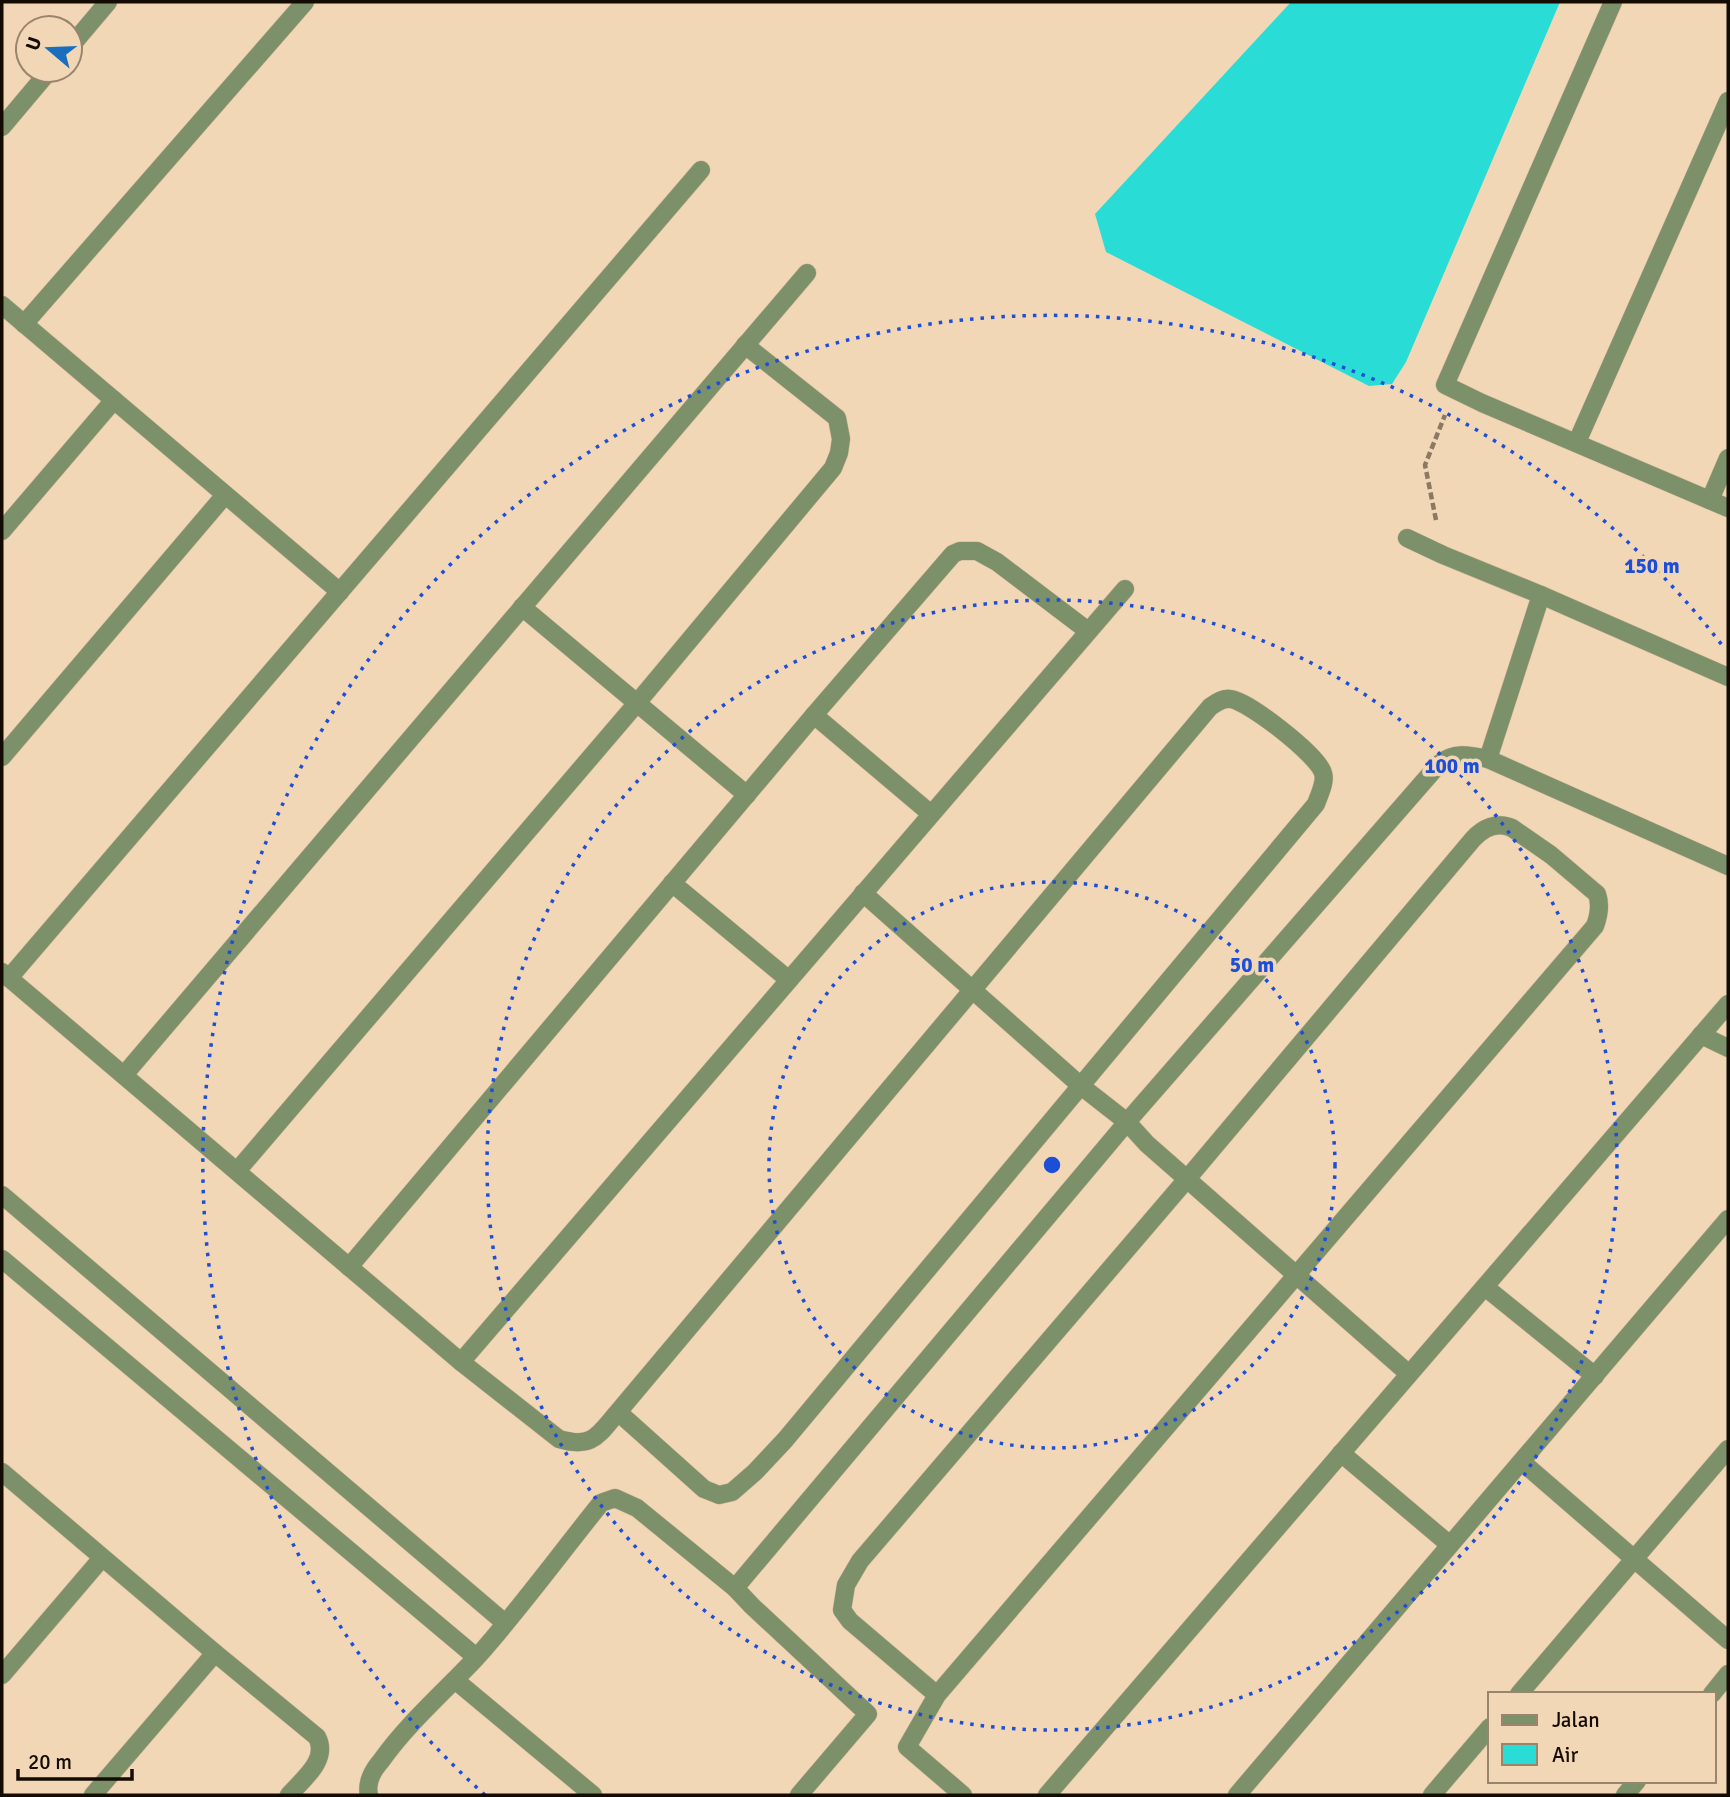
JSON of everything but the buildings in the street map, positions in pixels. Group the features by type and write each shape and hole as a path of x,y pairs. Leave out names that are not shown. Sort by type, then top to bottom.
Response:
{"street":[{"path":"84,30 108,2"},
{"path":"24,324 305,2"},
{"path":"1613,2 1445,386 1728,508"},
{"path":"2,127 38,84"},
{"path":"1577,442 1728,101"},
{"path":"618,1412 704,1489 719,1495 732,1492 755,1472 785,1440 1316,804 1324,775 1319,764 1286,733 1241,702 1224,699 1210,707 618,1412 595,1438 589,1441 569,1442 559,1439 461,1362 5,975 340,592 701,170"},
{"path":"124,1075 807,273"},
{"path":"2,305 340,592"},
{"path":"237,1171 638,703 833,468 841,439 837,418 746,345"},
{"path":"2,531 114,400"},
{"path":"1710,500 1728,458"},
{"path":"2,757 225,495"},
{"path":"1407,538 1728,677"},
{"path":"349,1267 953,554 960,551 977,551 997,562 1088,631"},
{"path":"461,1362 1125,589"},
{"path":"1488,760 1541,594"},
{"path":"522,607 747,795"},
{"path":"814,715 931,814"},
{"path":"735,1588 1128,1122 1447,758 1470,755 1488,760 1728,866"},
{"path":"937,1695 850,1621 842,1610 845,1586 860,1561 1479,832 1497,825 1506,825 1551,855 1597,894 1599,908 1595,926 937,1695 907,1747 963,1795"},
{"path":"672,883 789,980"},
{"path":"863,893 1081,1086 1128,1122 1147,1144 1409,1374"},
{"path":"1046,1795 1728,1004"},
{"path":"1701,1035 1728,1048"},
{"path":"2,1195 505,1623"},
{"path":"1237,1795 1728,1219"},
{"path":"2,1259 476,1657"},
{"path":"1485,1287 1595,1376"},
{"path":"1521,1692 1728,1449"},
{"path":"1342,1453 1450,1545"},
{"path":"1522,1462 1728,1640"},
{"path":"2,1472 317,1737 320,1741 319,1761 289,1795"},
{"path":"369,1795 370,1779 379,1762 476,1657 601,1503 615,1497 637,1508 735,1588 868,1714 799,1795"},
{"path":"2,1675 102,1558"},
{"path":"93,1795 215,1653"},
{"path":"1714,1692 1728,1674"},
{"path":"454,1680 593,1795"},
{"path":"1432,1795 1488,1729"}],"path":[{"path":"1443,555 1425,465 1446,413 1482,403"}],"water":[{"path":"1291,2 1560,2 1406,362 1392,384 1369,386 1106,252 1095,214"}]}
